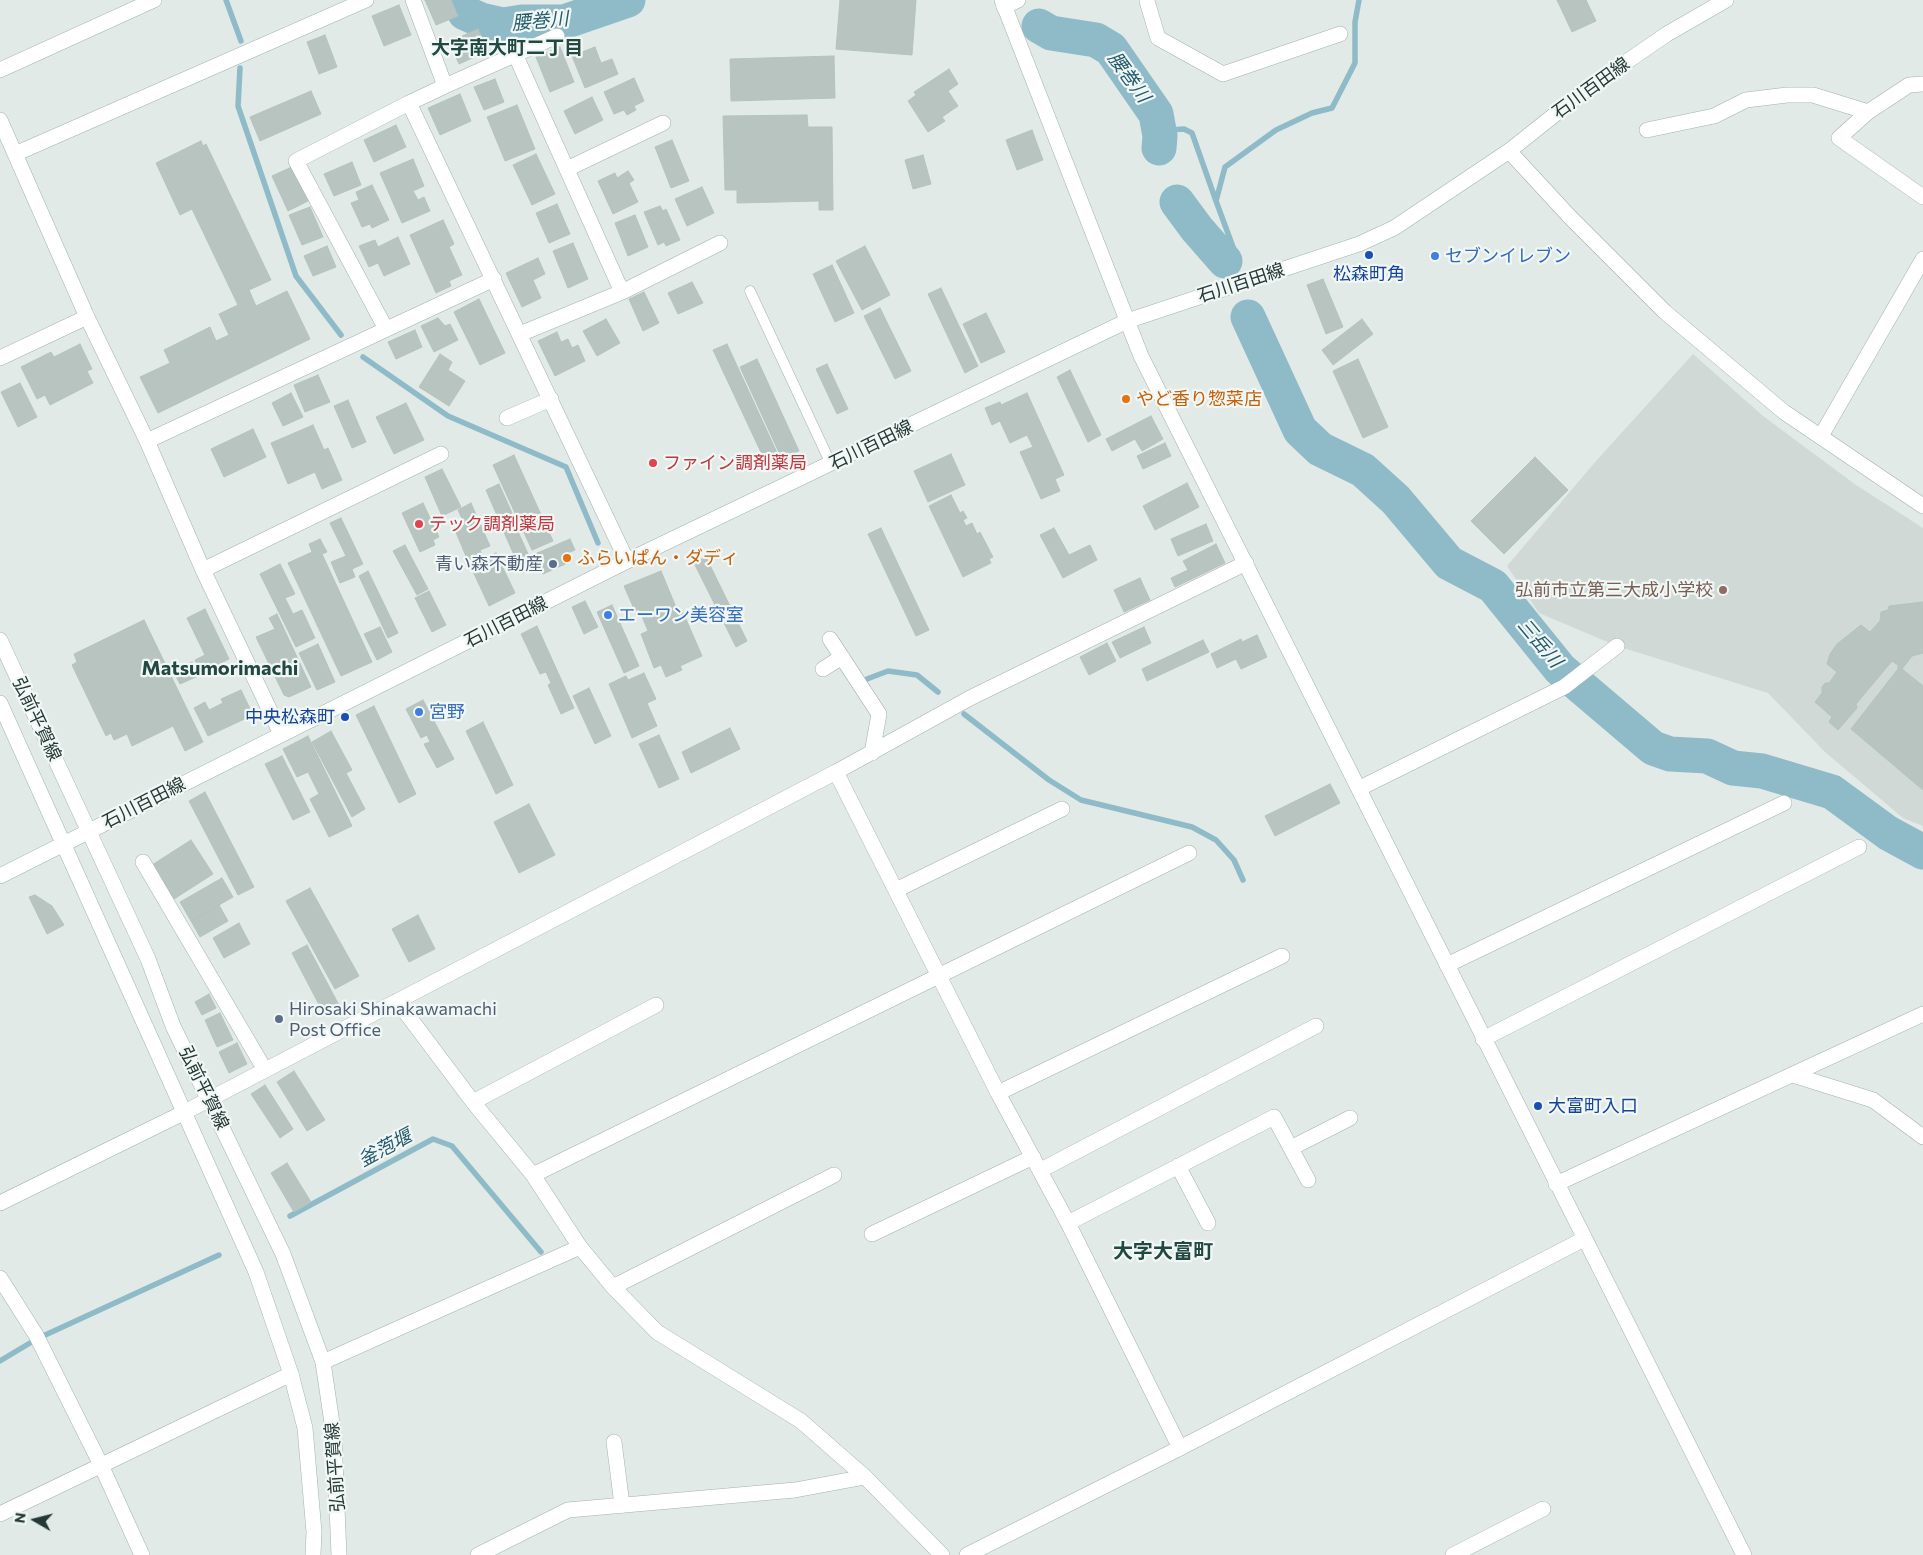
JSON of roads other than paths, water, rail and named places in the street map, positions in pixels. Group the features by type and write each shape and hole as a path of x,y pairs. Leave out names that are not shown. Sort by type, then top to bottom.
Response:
{"street":[{"path":"0,70 154,0"},
{"path":"15,154 366,0"},
{"path":"413,0 445,86"},
{"path":"1147,0 1158,38 1223,74 1340,34"},
{"name":"石川百田線","path":"0,876 627,561 1127,321 1359,244 1385,232 1509,151 1587,89 1666,34 1726,0"},
{"path":"1008,2 1141,356 1360,788 1556,1184 1744,1555"},
{"path":"386,329 296,161 409,103 557,36"},
{"path":"514,54 622,292"},
{"path":"1923,84 1909,85 1868,112 1839,138 1923,197"},
{"path":"1647,130 1714,116 1746,100 1787,94 1813,95 1868,112"},
{"path":"409,103 627,561"},
{"path":"0,120 87,317 147,441 203,570 281,734"},
{"path":"567,169 663,123"},
{"path":"1509,151 1568,216 1666,312 1784,412 1923,506"},
{"path":"520,334 622,292 720,243"},
{"path":"1821,436 1923,259"},
{"path":"147,441 494,279"},
{"path":"0,358 87,317"},
{"path":"507,418 551,399"},
{"path":"203,570 441,454"},
{"path":"0,1203 210,1099 836,772 970,698 1246,563"},
{"path":"830,639 879,714 872,753"},
{"name":"弘前平賀線","path":"0,640 148,959 173,1026 210,1099 283,1254 322,1362 334,1437 340,1555"},
{"path":"1360,788 1564,687 1617,646"},
{"path":"823,669 842,657"},
{"name":"弘前平賀線","path":"0,703 65,843 183,1113 256,1272 290,1374 305,1428 314,1532 313,1555"},
{"path":"836,772 998,1093 1068,1223 1180,1448"},
{"path":"1447,965 1784,803"},
{"path":"896,890 1062,809"},
{"path":"1484,1039 1859,847"},
{"path":"533,1175 1189,853"},
{"path":"143,862 265,1070"},
{"path":"998,1093 1282,956"},
{"path":"397,1001 472,1102 533,1175 580,1247 612,1287 656,1332 801,1420 865,1477 942,1555"},
{"path":"472,1102 656,1005"},
{"path":"1556,1184 1923,1014"},
{"path":"872,1234 1037,1163 1316,1026"},
{"path":"1793,1075 1873,1100 1921,1134"},
{"path":"1068,1223 1274,1116 1308,1180"},
{"path":"1291,1148 1350,1118"},
{"path":"1178,1166 1208,1223"},
{"path":"612,1287 834,1176"},
{"path":"968,1555 1180,1448 1584,1239"},
{"path":"322,1362 580,1247"},
{"path":"0,1278 36,1335 101,1465 142,1555"},
{"path":"0,1514 290,1374"},
{"path":"614,1442 622,1505"},
{"path":"478,1555 568,1510 795,1490 865,1477"},
{"path":"1453,1555 1543,1509"}],"lane":[{"path":"750,291 831,464"}],"waterway":[{"path":"226,0 241,41"},
{"name":"腰巻川","path":"458,0 465,13 481,20 503,25 522,22 564,22 628,0"},
{"path":"1233,247 1216,201 1225,167 1276,130 1312,113 1332,108 1355,63 1355,22 1359,0"},
{"name":"腰巻川","path":"1039,26 1051,33 1096,40 1111,49 1156,114 1160,136 1159,148"},
{"path":"240,68 238,106 296,276 341,335"},
{"path":"1159,126 1169,130 1184,129 1192,133 1216,201"},
{"name":"腰巻川","path":"1177,202 1197,229 1225,261"},
{"name":"三岳川","path":"1248,317 1300,430 1320,449 1363,470 1396,500 1449,563 1493,586 1560,669 1653,748 1670,754 1707,756 1733,768 1762,771 1832,792 1888,833 1923,852"},
{"path":"363,357 448,416 566,467 598,543"},
{"path":"867,679 888,671 917,675 938,692"},
{"path":"964,714 1049,780 1081,800 1192,827 1216,840 1234,860 1243,880"},
{"name":"釜萢堰","path":"290,1216 433,1139 452,1146 541,1252"},
{"name":"釜萢堰","path":"43,1336 219,1255"},
{"name":"釜萢堰","path":"0,1361 30,1343"}],"place":[{"name":"松森町角","path":"1369,255"},
{"name":"セブンイレブン","path":"1435,256"},
{"name":"やど香り惣菜店","path":"1126,399"},
{"name":"ファイン調剤薬局","path":"653,463"},
{"name":"テック調剤薬局","path":"419,524"},
{"name":"ふらいぱん・ダディ","path":"567,558"},
{"name":"青い森不動産","path":"553,564"},
{"name":"弘前市立第三大成小学校","path":"1723,590"},
{"name":"エーワン美容室","path":"608,615"},
{"name":"宮野","path":"419,712"},
{"name":"中央松森町","path":"345,717"},
{"name":"Hirosaki Shinakawamachi Post Office","path":"279,1019"},
{"name":"大富町入口","path":"1538,1106"}],"district":[{"name":"大字南大町二丁目","path":"507,48"},
{"name":"Matsumorimachi","path":"220,668"},
{"name":"大字大富町","path":"1163,1251"}]}
